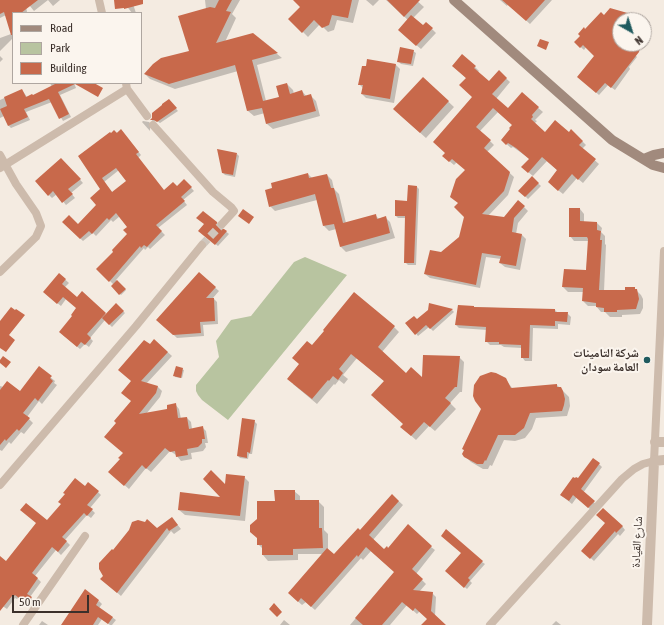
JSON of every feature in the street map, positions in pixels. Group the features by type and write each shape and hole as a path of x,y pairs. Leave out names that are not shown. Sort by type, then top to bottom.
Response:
{"main road":[{"path":"454,0 612,140 653,165 664,168"},
{"path":"644,159 664,153"}],"street":[{"path":"99,0 102,12"},
{"path":"2,166 126,86 147,116"},
{"path":"153,125 213,192 234,211 222,224"},
{"path":"0,155 2,166 36,213 41,226 36,237 0,272"},
{"path":"0,485 136,326 202,245"},
{"path":"490,625 622,479 638,466 659,461 664,250"},
{"name":"شارع القيادة","path":"647,625 659,461"},
{"path":"23,625 85,536"}],"green space":[{"path":"305,257 347,275 228,420 202,400 196,391 196,385 219,357 216,341 231,320 251,316 294,262"}],"building":[{"path":"0,0 38,0 22,12 12,12 12,35 4,12 0,14"},
{"path":"114,0 143,0 143,4 124,9 115,9"},
{"path":"219,0 232,0 226,11 231,12 216,43 253,33 278,53 252,60 263,101 279,97 276,86 287,83 290,94 302,90 304,96 311,94 316,111 266,124 262,108 247,111 235,65 169,84 144,74 161,58 189,51 178,16 210,7 215,8"},
{"path":"293,0 352,0 348,18 332,15 329,25 322,28 314,20 302,33 288,19 300,7"},
{"path":"387,0 420,0 404,17"},
{"path":"502,0 545,0 526,21"},
{"path":"610,8 624,12 612,12 612,52 639,52 611,88 605,83 596,93 577,77 594,56 583,45 580,48 574,42 580,36 578,34 584,27 585,29 601,12 604,15"},
{"path":"411,15 423,25 426,22 433,28 416,46 398,30"},
{"path":"540,39 549,42 546,50 537,46"},
{"path":"400,47 414,50 411,64 397,62"},
{"path":"462,54 476,66 474,68 489,81 499,70 507,78 492,94 508,108 522,92 539,107 532,115 533,117 531,119 545,132 555,120 569,132 571,129 583,141 579,145 596,159 578,180 572,174 558,191 548,182 557,170 542,157 528,173 521,167 529,159 516,148 508,143 506,145 501,140 512,125 493,108 476,127 491,140 484,148 510,172 504,191 482,214 504,217 518,200 525,206 514,218 512,232 522,234 516,266 499,263 501,256 482,253 476,285 424,274 430,250 441,252 459,237 464,217 454,207 458,203 450,197 456,179 465,170 452,159 449,162 442,156 445,153 433,142 472,97 459,85 466,78 452,66"},
{"path":"367,59 396,64 390,99 361,94 363,85 358,85 362,66 366,66"},
{"path":"423,77 449,101 420,133 393,109"},
{"path":"55,84 75,84 58,92 69,114 59,119 49,99 24,109 28,117 8,126 0,109 7,106 4,97 22,89 26,97 32,94 33,95"},
{"path":"75,84 96,84 103,88 98,97"},
{"path":"169,99 177,108 157,122 150,120 152,118 152,113"},
{"path":"121,129 139,152 136,154 164,190 173,182 177,186 184,179 192,187 181,197 185,201 156,225 162,231 147,247 144,245 141,248 140,246 109,282 96,269 113,252 112,250 127,234 123,230 127,227 116,213 109,220 107,218 92,234 89,231 80,239 62,222 69,215 78,224 96,205 90,198 100,189 78,156 110,132 111,133 114,130 117,133","holes":["116,168 126,181 112,192 102,178"]},
{"path":"217,149 237,153 233,175 222,173"},
{"path":"61,158 81,179 68,189 73,194 62,203 53,191 48,196 35,181"},
{"path":"308,173 309,178 327,174 331,188 334,188 343,223 376,214 377,219 386,216 390,233 340,247 334,224 323,226 315,194 269,207 265,190 272,188 271,183"},
{"path":"532,176 539,183 525,197 518,191"},
{"path":"408,185 417,186 414,263 404,263 405,216 395,216 395,200 407,201"},
{"path":"569,208 580,208 580,221 597,222 597,230 601,231 600,240 602,240 599,290 625,290 625,287 635,287 635,289 637,289 639,299 636,309 617,310 617,312 604,312 604,308 596,307 596,303 582,301 583,288 562,287 564,269 586,270 588,239 587,237 569,237"},
{"path":"243,209 254,217 249,224 238,216"},
{"path":"203,211 217,222 219,228 227,231 215,245 198,231 204,224 196,218"},
{"path":"199,272 216,287 206,298 214,298 215,321 200,322 201,333 173,335 156,320"},
{"path":"59,273 66,279 62,284 77,297 82,291 106,313 87,334 91,338 85,345 81,342 77,347 59,332 72,316 71,315 76,308 63,297 57,304 43,292"},
{"path":"117,280 126,289 119,295 111,286"},
{"path":"354,292 395,326 378,347 406,373 411,367 422,377 423,355 460,356 457,387 455,387 445,398 451,403 430,427 424,422 411,436 400,427 403,424 371,395 384,381 351,354 339,369 343,373 338,380 333,376 312,399 287,379 299,364 292,358 307,341 312,345"},
{"path":"116,303 124,311 109,325 102,318"},
{"path":"429,303 453,309 430,329 426,325 415,335 405,323 414,316 417,319 428,310"},
{"path":"458,305 474,307 555,309 555,312 568,312 567,322 555,321 555,326 530,325 529,358 521,358 521,345 485,342 486,327 455,325"},
{"path":"11,307 25,315 9,335 15,340 6,352 0,348 0,321"},
{"path":"154,339 168,352 141,381 158,386 156,393 139,414 167,409 167,405 176,403 178,418 187,417 189,429 203,426 205,439 202,439 202,443 198,447 187,449 188,455 176,457 175,451 170,452 165,448 146,469 142,465 124,486 108,472 120,459 118,458 123,453 104,437 116,423 114,421 131,401 121,393 131,381 118,370 144,340 150,344"},
{"path":"3,356 11,362 6,368 0,363"},
{"path":"39,366 52,376 50,378 53,381 38,401 35,398 23,413 30,418 19,431 17,429 0,445 0,390 7,381 20,391"},
{"path":"176,366 183,368 181,378 173,376"},
{"path":"491,372 506,378 511,388 557,384 557,387 561,387 565,399 562,411 530,413 524,428 515,435 498,435 486,461 485,460 483,464 477,464 464,457 462,454 464,450 462,449 481,409 473,396 474,385 480,376"},
{"path":"242,418 255,420 250,453 247,452 247,458 237,456"},
{"path":"593,458 600,463 581,489 595,501 588,508 573,495 569,501 560,495 573,477 578,478"},
{"path":"211,470 225,484 226,474 245,476 240,516 178,510 180,492 220,497 203,479"},
{"path":"75,478 85,486 88,482 99,491 87,505 93,509 87,516 84,513 62,537 67,541 58,552 52,547 32,573 38,578 27,594 32,597 27,604 15,595 13,597 12,596 0,611 0,556 6,561 36,523 20,510 26,503 47,520 61,504 58,502"},
{"path":"274,490 295,490 295,500 319,500 319,528 322,528 323,548 293,549 293,555 262,555 262,545 257,545 257,538 250,532 250,525 257,519 257,501 275,501"},
{"path":"392,494 399,501 369,535 384,549 387,546 388,548 408,524 432,546 412,569 423,579 413,590 433,592 431,611 446,625 421,625 427,619 415,608 413,611 402,602 382,625 363,625 355,618 394,572 366,547 358,557 357,555 311,607 301,598 298,602 288,593 327,548 334,554 358,528 360,530"},
{"path":"603,508 623,526 616,533 615,531 590,559 581,551 605,523 596,515"},
{"path":"172,517 178,525 169,531 167,528 117,593 100,579 103,576 99,569 99,563 112,549 113,550 129,530 132,522 138,520 145,522 147,519 157,528"},
{"path":"446,529 483,561 468,578 470,580 464,588 445,571 461,553 441,536"},
{"path":"85,589 99,600 96,605 113,617 108,624 98,617 93,625 61,625"},
{"path":"274,603 282,612 277,617 269,609"}],"tunnel":[{"path":"202,245 222,224"}],"place":[{"name":"شركة التامينات العامة سودان","path":"647,360"}]}
